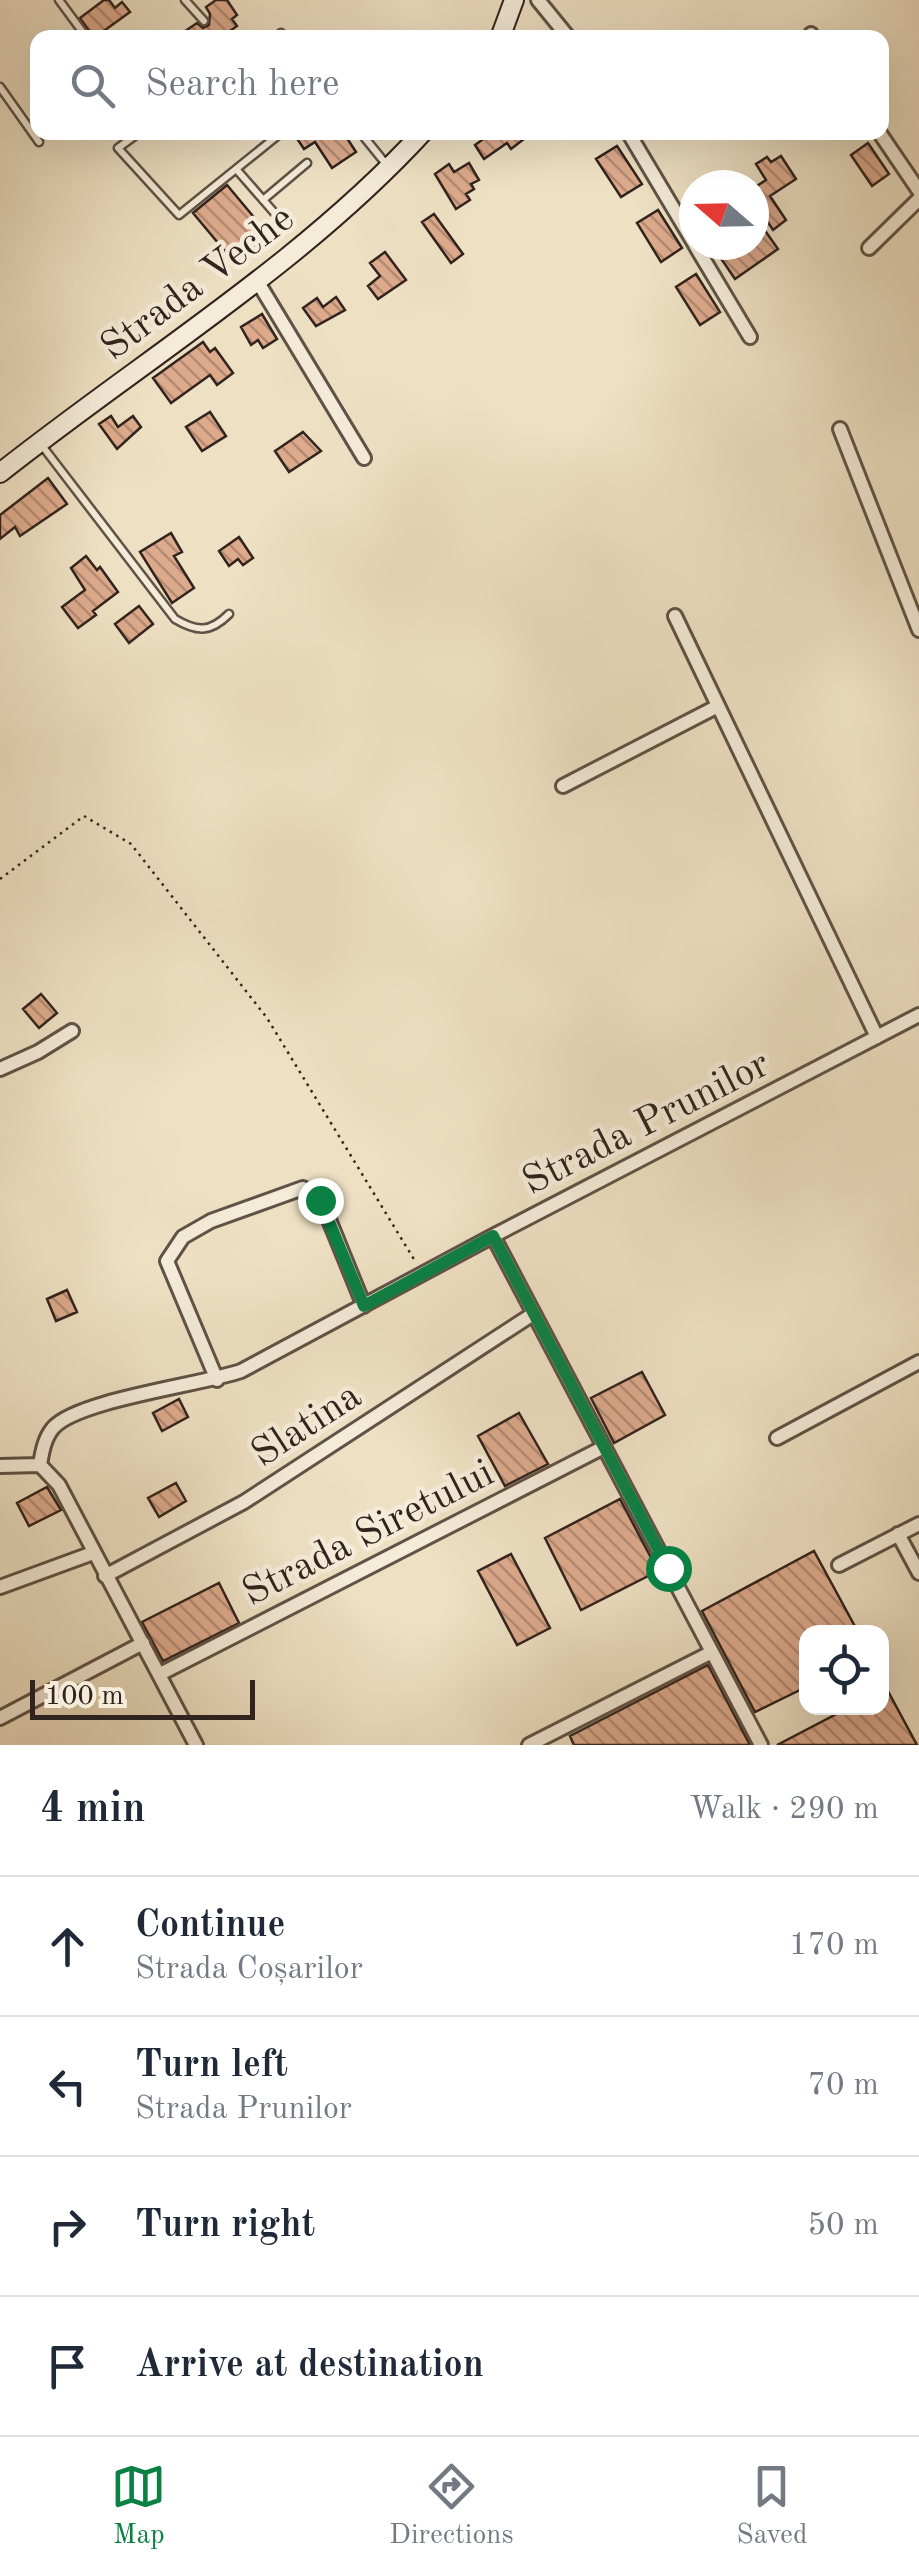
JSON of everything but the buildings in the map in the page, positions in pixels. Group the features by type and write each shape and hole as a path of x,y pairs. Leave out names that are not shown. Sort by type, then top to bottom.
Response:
{"street":[{"path":"503,30 514,0"},
{"path":"538,0 562,30"},
{"name":"Strada Veche","path":"0,472 325,228 416,140"},
{"path":"633,140 679,219"},
{"path":"884,140 919,191"},
{"path":"868,248 919,199"},
{"path":"704,260 750,336"},
{"path":"256,279 364,458"},
{"path":"840,430 919,630"},
{"path":"675,616 877,1037"},
{"path":"563,786 718,706"},
{"name":"Strada Prunilor","path":"40,1465 52,1430 67,1416 133,1396 241,1372 493,1236 919,1016"},
{"path":"0,1069 72,1031"},
{"path":"216,1380 167,1261 183,1238 211,1221 304,1188 320,1200 364,1306"},
{"path":"493,1236 761,1745"},
{"name":"Slatina","path":"106,1576 244,1502 533,1314"},
{"path":"777,1438 919,1362"},
{"name":"Strada Siretului","path":"160,1674 604,1447"},
{"path":"0,1466 40,1465 60,1486 196,1745"},
{"path":"839,1565 919,1524"},
{"path":"898,1534 919,1573"},
{"path":"0,1587 93,1553"},
{"path":"0,1718 143,1643"},
{"path":"529,1745 712,1652"}],"lane":[{"path":"59,0 80,30"},
{"path":"185,0 204,21"},
{"path":"0,87 30,130"},
{"path":"129,140 118,148 179,215 273,140"},
{"path":"366,140 390,169"},
{"path":"263,200 307,163"},
{"path":"237,170 278,216"},
{"path":"39,442 176,619 195,630 209,629 229,614"}],"path":[{"path":"0,879 84,816 131,844 266,1018 424,1274"}],"route":[{"path":"320,1200 364,1306 493,1236 668,1568"}]}
